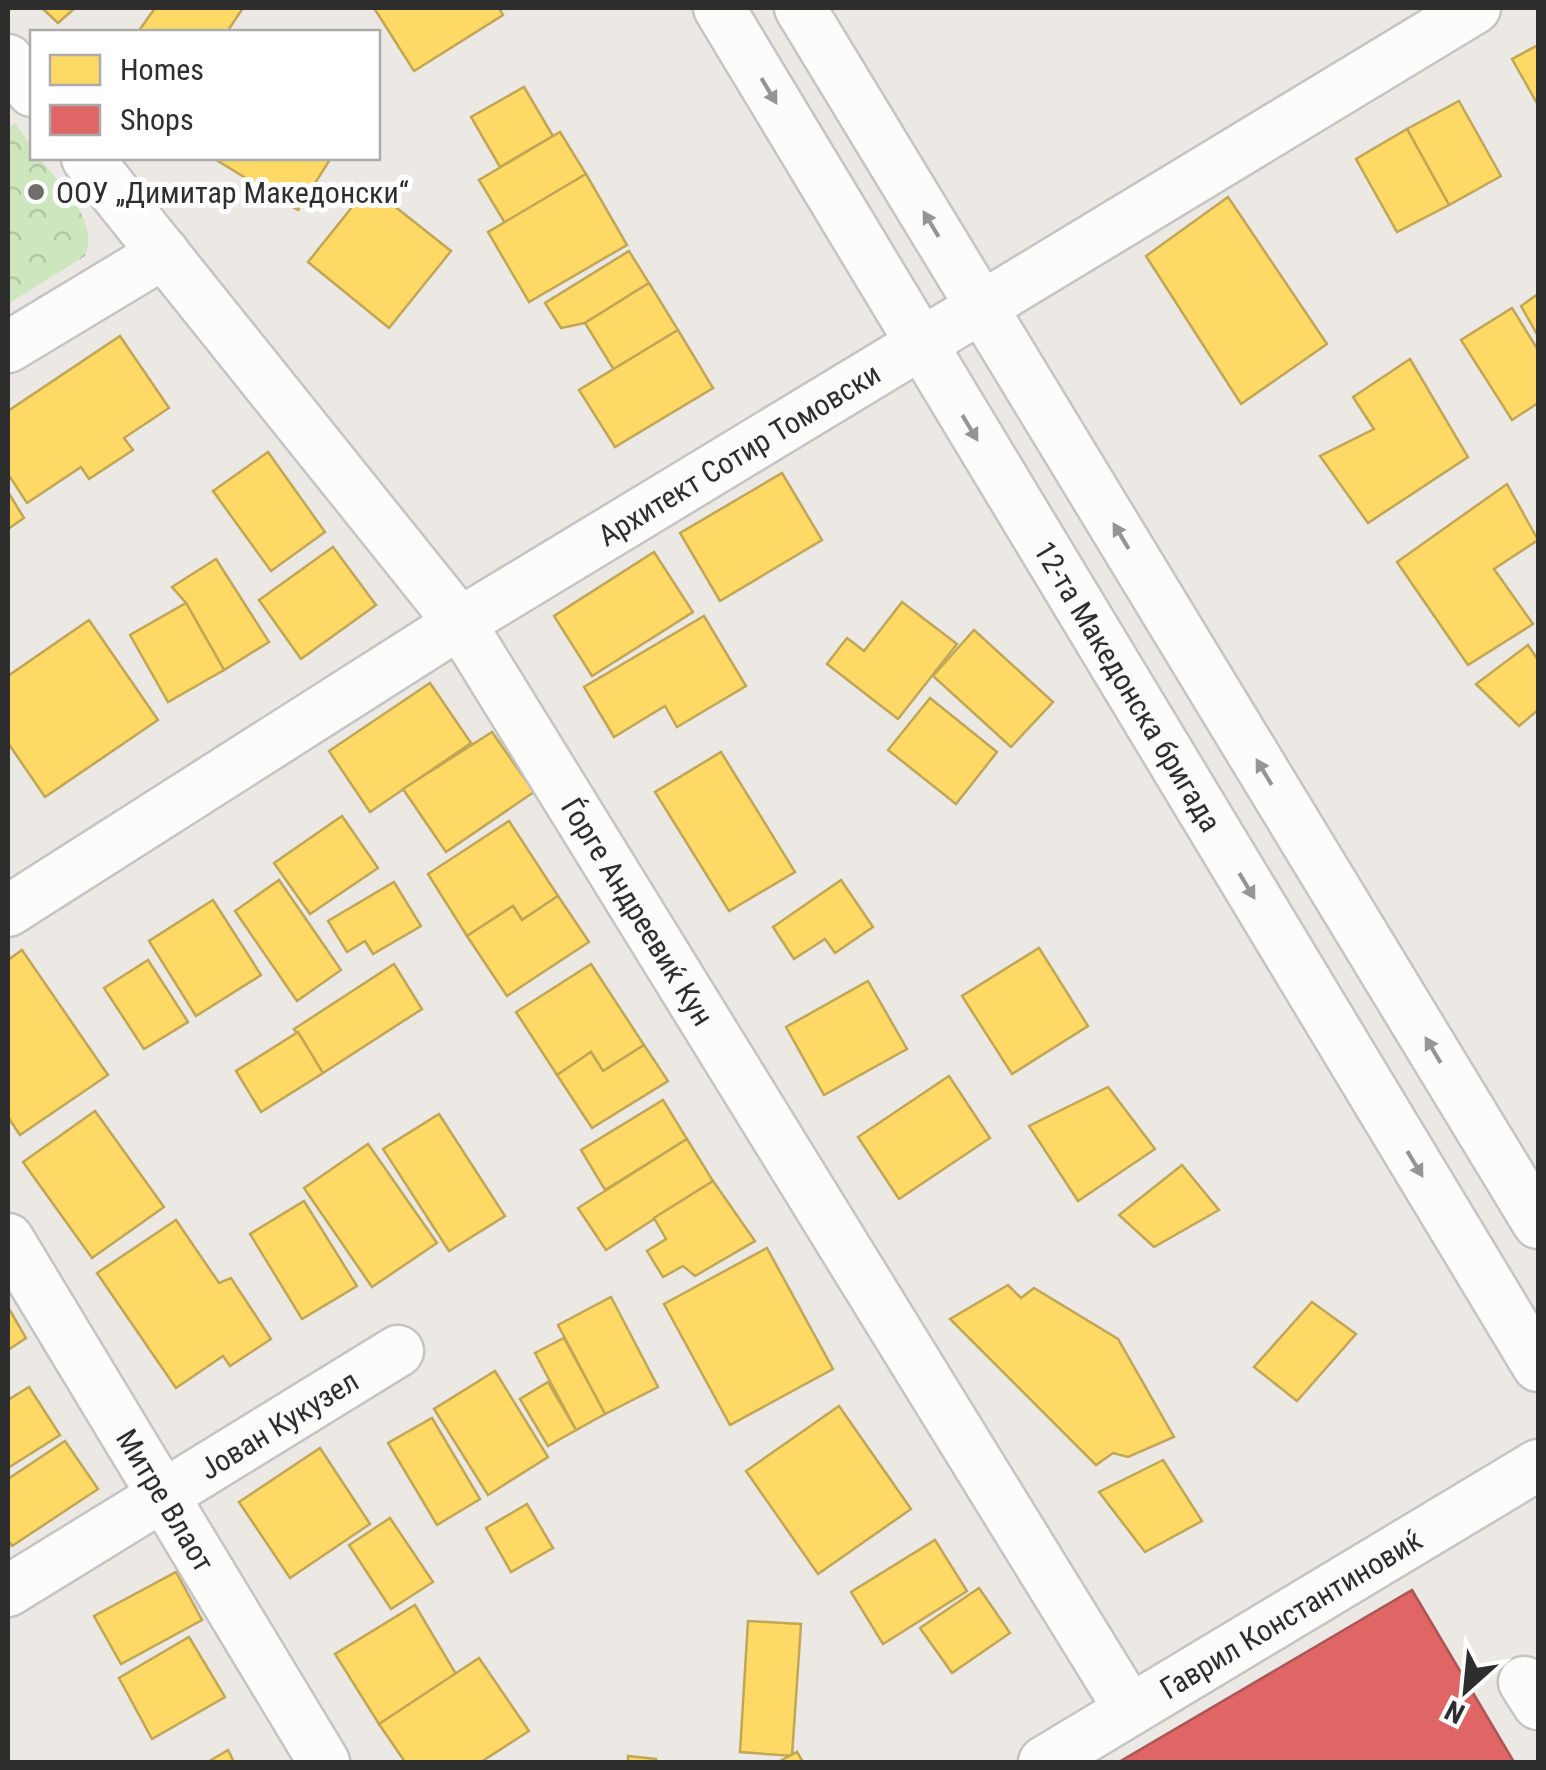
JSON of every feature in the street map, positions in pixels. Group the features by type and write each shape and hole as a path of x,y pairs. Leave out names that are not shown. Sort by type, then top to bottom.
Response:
{"street":[{"name":"12-та Македонска бригада","path":"719,8 1538,1366"},
{"path":"800,8 1538,1223"},
{"name":"Архитект Сотир Томовски","path":"8,911 460,623 1476,8"},
{"path":"8,60 30,88"},
{"name":"Ѓорге Андреевиќ Кун","path":"89,160 460,623 1130,1710"},
{"path":"8,347 164,254"},
{"name":"Митре Влаот","path":"8,1239 324,1762"},
{"name":"Јован Кукузел","path":"8,1592 398,1351"},
{"name":"Гаврил Константиновиќ","path":"1044,1762 1538,1466"}],"green space":[{"name":"ООУ „Димитар Македонски“","path":"15,123 30,144 30,160 42,160 76,204 87,229 88,243 85,256 8,304 8,128"}],"building: Homes":[{"path":"42,8 75,8 58,23"},
{"path":"155,8 243,8 228,30 139,30"},
{"path":"374,8 499,8 503,15 414,71"},
{"path":"1538,45 1538,105 1512,59"},
{"path":"524,87 553,136 500,167 471,117"},
{"path":"1459,101 1501,176 1449,205 1407,129"},
{"path":"1407,129 1449,205 1397,232 1356,159"},
{"path":"560,132 586,174 505,223 479,180"},
{"path":"216,160 330,160 298,210"},
{"path":"586,174 627,245 529,302 488,232"},
{"path":"369,186 451,251 389,328 308,262"},
{"path":"1228,197 1327,344 1241,404 1146,256"},
{"path":"629,251 649,283 585,323 561,328 545,303"},
{"path":"649,283 678,330 614,370 585,323"},
{"path":"1538,294 1538,336 1521,306"},
{"path":"1512,308 1538,350 1538,403 1512,420 1461,340"},
{"path":"678,330 713,388 615,447 579,390"},
{"path":"120,336 169,408 124,438 133,450 89,479 81,467 27,503 8,474 8,411"},
{"path":"1410,359 1468,457 1368,523 1320,456 1374,429 1353,397"},
{"path":"268,452 325,532 271,571 213,491"},
{"path":"782,473 822,540 720,601 680,533"},
{"path":"1507,484 1538,540 1494,569 1533,624 1468,665 1397,562"},
{"path":"8,492 24,518 8,529"},
{"path":"333,547 376,605 301,659 259,600"},
{"path":"654,552 693,612 592,676 554,616"},
{"path":"216,559 269,642 224,670 186,603 172,587"},
{"path":"902,602 957,644 898,719 827,664 847,638 864,651"},
{"path":"186,603 224,670 168,702 130,635"},
{"path":"704,616 746,686 677,727 665,706 614,737 584,687"},
{"path":"89,620 158,720 45,797 8,743 8,676"},
{"path":"974,630 1053,702 1011,747 933,676"},
{"path":"1528,645 1538,660 1538,710 1519,726 1476,684"},
{"path":"430,683 471,743 370,812 329,751"},
{"path":"930,698 997,752 956,804 888,750"},
{"path":"492,732 534,792 446,852 403,789"},
{"path":"721,752 795,872 729,911 655,792"},
{"path":"342,816 378,868 310,914 274,863"},
{"path":"509,821 558,896 522,920 513,906 467,936 428,874"},
{"path":"279,880 341,970 297,1001 235,911"},
{"path":"841,880 873,927 835,953 825,939 794,959 773,927"},
{"path":"394,882 421,926 373,954 365,941 347,952 328,921"},
{"path":"558,896 589,942 507,996 467,936 513,906 522,920"},
{"path":"213,900 261,975 196,1016 149,941"},
{"path":"1039,948 1088,1026 1012,1074 962,996"},
{"path":"22,950 108,1075 20,1135 8,1117 8,960"},
{"path":"148,960 188,1022 144,1049 104,988"},
{"path":"394,964 422,1009 323,1073 294,1029"},
{"path":"591,964 644,1045 603,1071 591,1052 557,1075 516,1012"},
{"path":"868,981 907,1049 824,1095 786,1027"},
{"path":"298,1032 323,1073 261,1112 236,1071"},
{"path":"644,1045 668,1081 592,1128 557,1075 591,1052 603,1071"},
{"path":"949,1076 990,1138 899,1199 858,1137"},
{"path":"1108,1087 1155,1149 1078,1201 1029,1126"},
{"path":"663,1100 687,1139 605,1190 581,1150"},
{"path":"95,1111 164,1207 92,1258 23,1162"},
{"path":"439,1114 505,1216 449,1251 383,1149"},
{"path":"687,1139 713,1181 606,1250 578,1208"},
{"path":"368,1144 437,1243 372,1287 304,1188"},
{"path":"1182,1165 1219,1210 1154,1247 1119,1215"},
{"path":"713,1181 755,1241 695,1276 683,1266 663,1277 647,1251 666,1239 654,1218"},
{"path":"304,1201 357,1286 302,1319 250,1234"},
{"path":"176,1220 219,1283 231,1278 271,1339 230,1366 223,1356 176,1388 97,1273"},
{"path":"767,1248 833,1369 730,1425 664,1304"},
{"path":"1008,1285 1021,1298 1034,1288 1118,1339 1174,1437 1128,1457 1113,1453 1096,1465 950,1319"},
{"path":"611,1297 658,1387 605,1414 558,1325"},
{"path":"1312,1302 1356,1334 1297,1401 1254,1367"},
{"path":"8,1307 26,1338 8,1350"},
{"path":"564,1338 605,1414 576,1430 535,1353"},
{"path":"495,1371 548,1457 488,1495 434,1409"},
{"path":"548,1382 576,1430 548,1446 520,1399"},
{"path":"29,1387 60,1435 8,1468 8,1400"},
{"path":"839,1406 911,1509 818,1574 746,1471"},
{"path":"432,1418 480,1499 437,1525 388,1443"},
{"path":"65,1441 98,1489 12,1546 8,1540 8,1479"},
{"path":"320,1448 370,1524 290,1578 239,1502"},
{"path":"1163,1460 1202,1521 1145,1552 1099,1492"},
{"path":"527,1504 553,1548 511,1572 486,1528"},
{"path":"390,1518 433,1582 391,1609 349,1545"},
{"path":"935,1540 967,1591 883,1644 851,1592"},
{"path":"176,1572 202,1620 121,1664 94,1616"},
{"path":"979,1588 1010,1633 952,1673 920,1628"},
{"path":"415,1605 456,1674 379,1724 335,1654"},
{"path":"748,1621 801,1624 792,1756 740,1752"},
{"path":"189,1637 225,1697 152,1739 119,1678"},
{"path":"479,1658 529,1731 481,1762 405,1762 379,1724"},
{"path":"228,1750 234,1762 208,1762"},
{"path":"797,1752 803,1762 778,1762"},
{"path":"628,1756 656,1759 657,1762 628,1762"}],"building: Shops":[{"path":"1412,1590 1514,1762 1119,1762"}],"place":[{"name":"ООУ „Димитар Македонски“","path":"36,192"}]}
